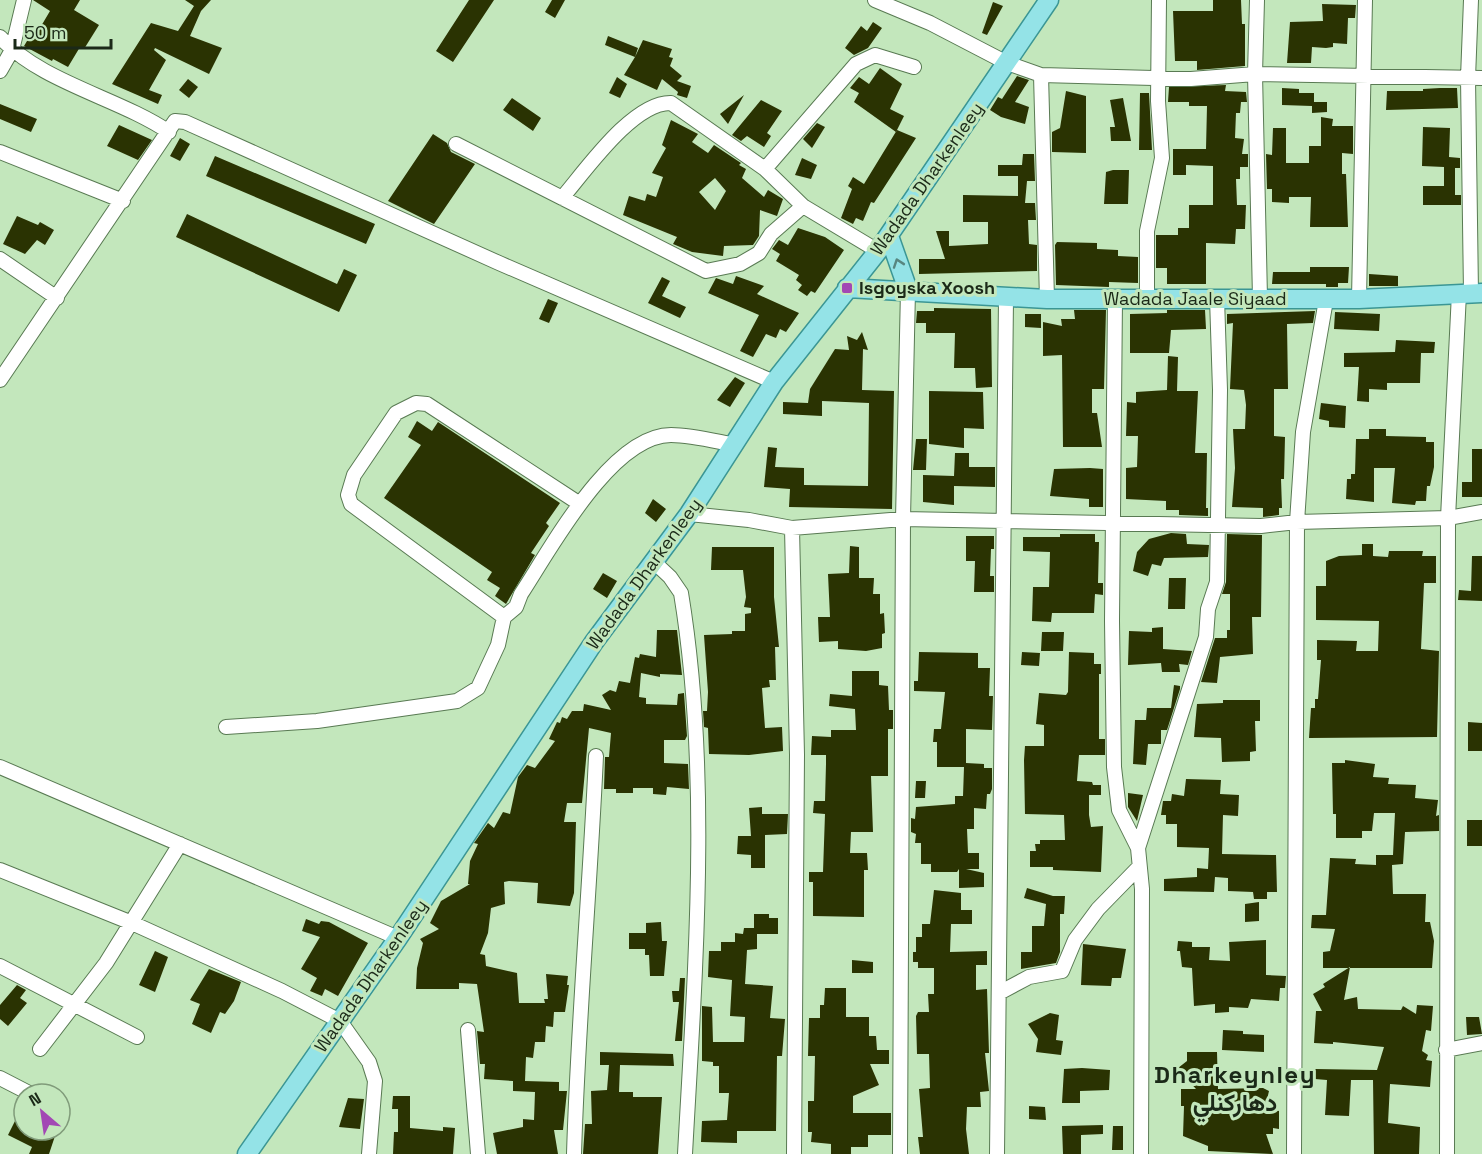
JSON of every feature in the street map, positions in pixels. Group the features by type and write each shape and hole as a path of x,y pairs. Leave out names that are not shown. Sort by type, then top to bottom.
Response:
{"main road":[{"name":"Wadada Dharkenleey","path":"248,1154 398,938 594,642 689,514 774,382 889,236 1049,0"},
{"path":"889,236 908,291"},
{"name":"Wadada Jaale Siyaad","path":"847,288 1047,299 1260,297 1326,300 1471,293"}],"street":[{"path":"0,71 24,0"},
{"path":"875,0 930,24 1006,63 1041,75 1158,76 1191,79 1255,74 1475,78"},
{"path":"1146,298 1147,231 1162,158 1158,76 1159,0"},
{"path":"1257,0 1255,74 1260,297"},
{"path":"1359,299 1365,0"},
{"path":"1447,1154 1448,518 1471,293 1475,78 1471,0"},
{"path":"0,37 6,52 96,97 143,114 169,132"},
{"path":"765,169 856,64 875,55 914,67"},
{"path":"1041,75 1047,299"},
{"path":"562,198 619,133 637,117 660,103 671,103 765,169 803,206 878,251"},
{"path":"0,380 175,121 185,122 477,254 774,382"},
{"path":"456,144 706,271 740,264 759,252 771,234 803,206"},
{"path":"0,152 123,201"},
{"path":"0,259 57,298"},
{"path":"900,1154 903,519 908,291"},
{"path":"997,1154 1006,298"},
{"path":"1114,298 1115,778 1119,810 1138,849"},
{"path":"1141,1154 1142,889 1138,849 1206,637 1208,609 1217,582 1216,526 1220,390 1217,298"},
{"path":"1294,1154 1297,522 1303,432 1326,300"},
{"path":"504,617 351,504 348,495 354,475 396,413 416,403 427,404 580,504"},
{"path":"226,727 317,721 457,701 478,688 498,645 504,617 516,608 521,594 580,504 608,469 627,454 669,434 735,445"},
{"path":"689,514 749,520 792,528 903,519 1216,526 1448,518 1482,512"},
{"path":"792,528 797,755 794,1154"},
{"path":"653,561 670,577 681,593 696,758 697,940 685,1154"},
{"path":"574,1154 577,1063 590,890 596,756"},
{"path":"0,767 398,938"},
{"path":"40,1049 75,1006 132,923 180,844"},
{"path":"999,993 1029,977 1062,971 1074,940 1110,896 1139,867"},
{"path":"0,870 132,923 282,991 340,1021 369,1062 375,1081 369,1154"},
{"path":"0,966 137,1037"},
{"path":"468,1030 478,1154"},
{"path":"1446,1050 1482,1043"}],"building":[{"path":"33,0 80,0 74,10 99,25 84,49 80,47 68,67 24,46 33,31 37,33 50,11"},
{"path":"185,0 211,0 201,11 190,36 222,48 209,74 155,48 154,50 166,60 149,90 162,95 158,104 112,84 151,23 178,31 194,6"},
{"path":"469,0 494,0 453,62 436,51"},
{"path":"552,0 565,0 555,18 545,12"},
{"path":"1213,0 1241,0 1242,24 1245,24 1245,66 1197,70 1197,61 1175,61 1173,11 1213,11"},
{"path":"993,2 1003,6 987,35 982,33"},
{"path":"1322,4 1356,5 1355,18 1348,18 1347,44 1333,43 1333,47 1326,48 1312,47 1311,63 1287,63 1290,22 1323,21"},
{"path":"873,22 882,28 868,48 854,55 845,48 861,26 867,31"},
{"path":"608,36 638,48 635,57 605,45"},
{"path":"643,40 672,49 669,57 673,58 670,66 682,76 677,81 691,86 687,98 677,95 678,92 662,79 657,90 624,75"},
{"path":"880,68 902,84 890,109 904,116 896,132 854,102 859,93 850,88 859,77 869,84"},
{"path":"1017,76 1029,80 1015,102 1029,107 1025,124 1001,117 990,110 998,97 1002,99"},
{"path":"617,77 627,84 620,98 609,93"},
{"path":"188,79 198,87 189,98 179,90"},
{"path":"1226,85 1225,91 1246,92 1247,102 1241,102 1240,113 1236,113 1235,138 1244,139 1242,154 1248,154 1248,167 1240,167 1240,179 1236,179 1237,205 1246,205 1245,229 1236,229 1235,244 1206,243 1206,284 1167,284 1167,268 1156,268 1156,235 1178,235 1178,228 1189,228 1189,205 1213,205 1213,166 1186,165 1186,175 1173,175 1173,149 1206,149 1207,106 1189,106 1189,102 1168,102 1169,87"},
{"path":"1282,88 1299,89 1299,93 1314,93 1314,102 1327,102 1327,112 1312,113 1312,106 1282,105"},
{"path":"1457,88 1458,108 1386,110 1387,91 1423,91 1423,89"},
{"path":"1066,91 1086,96 1086,153 1052,152 1052,132 1060,128"},
{"path":"1140,93 1149,93 1152,150 1139,150"},
{"path":"744,95 728,124 720,114"},
{"path":"512,98 541,118 533,131 503,110"},
{"path":"1123,98 1131,141 1111,141 1110,127 1115,127 1110,100"},
{"path":"761,100 782,111 767,133 771,136 764,147 747,136 741,141 732,135"},
{"path":"0,104 37,119 31,132 0,119"},
{"path":"1321,117 1333,119 1332,126 1353,126 1353,154 1342,153 1342,174 1346,174 1348,227 1310,227 1311,197 1289,197 1289,203 1272,202 1272,189 1267,189 1266,154 1272,155 1273,128 1286,128 1286,163 1309,163 1309,146 1321,146"},
{"path":"671,120 698,134 692,142 708,153 714,145 741,163 739,165 746,169 742,178 764,197 768,190 783,199 777,216 760,210 759,236 753,245 724,246 723,256 692,252 673,244 677,237 623,215 629,196 645,201 647,194 656,197 663,177 652,173 666,148 662,145","holes":["715,178 726,191 715,210 699,192"]},
{"path":"817,123 825,127 812,148 803,139"},
{"path":"119,125 152,140 138,160 107,146"},
{"path":"1423,127 1450,128 1449,157 1460,158 1460,168 1455,168 1455,195 1461,195 1461,205 1423,205 1423,186 1444,186 1444,167 1422,166"},
{"path":"897,130 916,138 874,203 871,202 863,221 856,218 853,224 841,218 852,189 848,186 853,177 864,184"},
{"path":"433,134 447,143 451,152 475,164 434,224 388,201"},
{"path":"180,138 190,144 180,161 170,156"},
{"path":"1023,154 1034,154 1035,181 1027,181 1025,203 1035,203 1036,220 1028,220 1029,244 1037,245 1037,271 919,274 919,259 945,259 936,231 949,231 949,246 988,244 988,222 963,222 963,195 1018,196 1018,176 998,176 998,165 1022,165"},
{"path":"215,156 375,224 366,244 206,176"},
{"path":"802,158 817,165 811,179 795,175"},
{"path":"1129,170 1128,204 1104,204 1106,172"},
{"path":"187,214 337,284 344,269 357,275 339,312 176,237"},
{"path":"17,216 38,225 40,222 54,230 45,245 37,240 25,254 3,244"},
{"path":"798,228 825,237 844,250 815,293 811,291 807,296 798,290 802,285 796,280 799,275 776,261 780,254 772,249 779,240 788,245"},
{"path":"1057,242 1097,243 1097,249 1118,250 1118,256 1138,257 1138,283 1109,282 1109,287 1056,285 1055,245"},
{"path":"1310,267 1349,267 1348,283 1338,283 1338,287 1326,287 1326,284 1272,284 1273,272 1310,272"},
{"path":"1369,274 1398,276 1398,286 1369,286"},
{"path":"736,276 764,286 757,294 799,313 786,332 780,329 776,338 766,334 753,357 740,351 759,315 708,293 716,278 733,284"},
{"path":"662,277 670,281 662,296 686,307 680,318 648,303"},
{"path":"548,299 558,303 549,323 539,319"},
{"path":"934,308 991,309 992,387 976,388 975,368 954,368 955,333 926,333 926,323 916,323 917,311 934,311"},
{"path":"1074,310 1106,310 1104,389 1092,389 1092,413 1097,413 1102,447 1063,447 1062,355 1043,356 1043,322 1062,326 1061,319 1075,319"},
{"path":"1167,310 1205,310 1206,329 1171,330 1169,353 1130,353 1130,314 1167,313"},
{"path":"1315,311 1313,323 1287,324 1288,389 1274,389 1274,436 1285,437 1284,479 1281,479 1282,508 1279,508 1279,515 1263,517 1263,508 1232,507 1235,468 1233,429 1245,429 1246,405 1244,390 1230,389 1233,323 1227,324 1227,314"},
{"path":"1335,312 1380,314 1379,331 1334,329"},
{"path":"1025,314 1041,314 1041,328 1025,327"},
{"path":"862,332 868,350 863,349 862,390 894,391 892,509 789,507 790,489 764,487 768,447 777,448 775,467 804,468 804,485 868,486 869,403 822,401 822,416 783,414 783,402 808,403 810,389 835,349 849,350 847,336 857,340"},
{"path":"1396,340 1435,342 1434,353 1421,353 1420,383 1387,383 1387,390 1369,389 1369,402 1357,401 1359,367 1344,367 1344,353 1395,352"},
{"path":"1168,356 1178,357 1177,391 1198,391 1195,453 1207,453 1206,508 1208,508 1208,516 1179,515 1179,510 1166,510 1166,501 1126,499 1126,468 1137,467 1138,436 1126,436 1127,402 1136,403 1136,392 1167,390"},
{"path":"735,377 745,383 730,407 717,400"},
{"path":"929,391 983,392 984,429 964,428 964,448 929,444"},
{"path":"1321,403 1346,406 1345,428 1329,427 1329,421 1319,419"},
{"path":"417,421 432,431 438,422 560,503 546,523 549,526 531,553 535,555 506,604 495,596 500,588 487,580 492,572 384,498 421,445 408,437"},
{"path":"1369,429 1386,429 1386,436 1426,437 1426,442 1434,442 1434,467 1430,486 1427,486 1426,501 1416,501 1415,505 1392,503 1395,468 1374,468 1374,502 1346,499 1347,479 1351,479 1351,474 1355,474 1356,439 1369,439"},
{"path":"916,439 927,439 926,470 913,470"},
{"path":"1472,449 1482,449 1482,497 1462,497 1462,482 1472,482"},
{"path":"955,453 969,453 969,467 995,467 995,487 954,486 954,505 923,502 923,475 954,476"},
{"path":"1054,469 1103,469 1103,507 1089,507 1089,499 1050,496"},
{"path":"653,499 666,509 656,522 645,513"},
{"path":"1171,533 1186,534 1187,544 1209,545 1208,557 1164,558 1161,566 1152,564 1148,576 1133,571 1137,552 1149,539"},
{"path":"1060,534 1095,534 1095,542 1099,542 1098,583 1103,583 1103,595 1095,594 1094,613 1052,613 1051,622 1032,621 1033,587 1049,587 1050,552 1023,551 1023,537 1060,537"},
{"path":"1227,534 1262,535 1261,617 1252,617 1253,654 1220,657 1217,683 1201,682 1215,638 1227,638 1227,630 1230,630 1230,594 1222,594 1226,582"},
{"path":"966,536 994,536 990,576 994,576 994,592 974,592 975,561 966,561"},
{"path":"1362,544 1373,544 1373,556 1388,557 1389,551 1423,551 1422,556 1436,556 1436,583 1424,583 1421,649 1439,651 1437,737 1309,738 1311,708 1315,708 1315,699 1318,699 1321,660 1317,660 1317,640 1357,641 1356,651 1378,651 1379,621 1316,620 1316,586 1326,586 1326,561 1339,556 1362,555"},
{"path":"850,546 859,547 859,578 874,578 873,594 880,594 880,614 884,613 885,633 882,634 882,648 866,651 838,649 838,641 819,642 818,617 830,617 828,574 849,573"},
{"path":"712,547 774,547 774,597 779,647 775,647 776,680 769,680 770,687 762,688 765,728 782,727 783,751 749,755 709,754 708,728 704,727 703,711 707,711 708,692 704,635 745,631 745,614 751,613 751,608 744,607 746,597 743,570 711,570"},
{"path":"1472,556 1482,556 1482,601 1458,600 1459,590 1471,591"},
{"path":"603,573 617,581 607,598 593,589"},
{"path":"1169,578 1186,578 1185,609 1168,609"},
{"path":"1163,627 1163,649 1192,651 1188,665 1179,664 1180,672 1162,672 1161,663 1128,665 1129,631 1152,632 1152,628"},
{"path":"657,630 677,630 682,675 660,674 660,677 641,673 639,697 646,698 646,704 677,705 678,694 684,693 687,736 685,740 664,740 664,763 688,764 689,789 667,787 666,795 653,794 653,788 633,788 633,793 616,793 616,789 604,789 605,757 609,757 611,733 589,728 582,803 567,803 564,822 576,822 574,893 570,906 537,903 538,883 509,881 504,882 505,904 491,908 488,933 480,954 485,955 486,966 517,973 519,1003 545,1003 544,999 548,999 546,974 568,976 567,985 569,985 565,1012 554,1012 553,1027 546,1026 545,1042 535,1042 533,1058 526,1057 525,1081 559,1082 559,1091 567,1091 563,1130 554,1130 558,1154 497,1154 493,1133 523,1127 523,1119 534,1120 535,1092 513,1091 513,1081 484,1079 485,1064 480,1064 477,1031 484,1032 477,984 459,983 459,989 416,989 417,968 423,943 420,939 439,929 430,923 441,901 470,884 468,884 470,861 478,844 474,843 488,823 494,828 503,812 510,814 518,777 527,765 535,768 555,741 549,739 557,722 560,723 562,717 567,719 572,711 583,711 584,704 611,710 602,695 610,690 616,692 619,681 630,683 635,657 639,658 640,654 656,657"},
{"path":"1042,632 1064,632 1063,651 1041,651"},
{"path":"919,652 978,653 978,668 990,668 989,696 993,696 992,730 966,729 966,763 984,764 984,768 992,768 992,789 990,794 987,794 986,809 974,808 974,829 967,829 968,853 979,853 979,869 966,869 984,873 984,887 959,888 959,869 957,872 931,872 931,864 921,864 921,843 915,843 916,834 911,832 911,818 915,819 916,807 955,804 955,796 963,796 964,767 937,767 937,742 933,742 934,729 941,729 945,692 914,691 914,681 918,681"},
{"path":"1022,652 1040,653 1039,666 1021,665"},
{"path":"1069,652 1094,653 1094,664 1101,664 1099,739 1105,739 1105,755 1079,755 1077,781 1101,785 1101,795 1089,795 1089,815 1091,827 1103,826 1101,872 1030,867 1030,851 1036,851 1035,844 1040,844 1040,840 1065,840 1064,815 1025,814 1024,760 1025,746 1044,746 1044,725 1036,724 1039,693 1066,695 1068,692"},
{"path":"852,671 879,671 879,685 888,686 889,710 893,710 893,729 888,729 888,776 871,776 873,832 851,832 850,853 867,853 868,870 864,870 864,917 813,916 813,882 809,882 809,872 823,872 825,814 813,813 814,801 825,801 826,755 811,755 812,736 831,737 831,730 856,730 855,709 829,706 830,694 852,696"},
{"path":"1174,685 1180,686 1180,689 1167,730 1161,730 1161,744 1148,744 1146,765 1133,764 1135,720 1146,720 1147,708 1171,708"},
{"path":"1223,700 1260,700 1260,721 1255,721 1256,751 1250,752 1250,761 1222,762 1221,738 1194,737 1197,704 1223,703"},
{"path":"1468,722 1482,723 1482,751 1468,751"},
{"path":"1345,760 1375,764 1373,777 1389,778 1388,784 1416,785 1415,798 1438,800 1436,816 1439,815 1439,831 1405,832 1403,864 1392,865 1393,894 1426,894 1425,922 1430,922 1434,941 1432,968 1323,968 1323,952 1330,951 1335,929 1311,928 1312,915 1326,915 1330,858 1356,859 1355,864 1376,865 1376,855 1393,855 1395,813 1374,813 1372,831 1362,831 1362,838 1336,838 1332,763 1345,763"},
{"path":"1186,779 1221,780 1220,794 1239,795 1238,816 1223,815 1222,854 1276,855 1277,892 1267,892 1267,899 1254,899 1253,892 1228,891 1228,878 1215,877 1214,892 1164,891 1164,879 1197,877 1197,868 1208,869 1209,848 1177,847 1177,824 1166,824 1166,815 1161,815 1163,801 1171,801 1172,794 1184,796"},
{"path":"916,781 926,781 925,798 915,798"},
{"path":"1128,793 1143,795 1137,821 1128,807"},
{"path":"762,807 762,814 788,814 787,834 765,835 765,868 751,868 751,855 737,854 738,836 751,836 749,808"},
{"path":"1467,820 1482,820 1482,846 1467,846"},
{"path":"1027,888 1053,896 1065,896 1064,914 1060,914 1060,952 1056,963 1021,969 1021,952 1032,952 1032,926 1044,926 1046,904 1024,898"},
{"path":"934,890 961,893 961,910 972,910 972,924 951,924 950,952 987,951 987,965 976,965 976,990 987,989 989,1053 985,1053 989,1091 980,1092 981,1107 967,1107 966,1129 969,1154 920,1154 918,1137 923,1137 919,1089 930,1088 929,1054 917,1054 916,1016 918,1012 929,1012 928,994 934,994 934,968 918,968 918,962 913,962 913,952 916,952 916,937 922,937 922,924 930,924"},
{"path":"1259,902 1259,921 1245,922 1245,904"},
{"path":"754,914 769,914 769,918 778,918 778,934 757,934 757,949 747,950 745,984 773,986 770,1018 785,1019 782,1056 777,1056 776,1131 737,1131 737,1143 701,1142 702,1121 727,1120 729,1093 719,1093 719,1066 713,1066 713,1062 702,1061 702,1006 712,1007 713,1042 744,1042 745,1017 730,1016 732,980 708,977 709,951 721,951 721,942 735,942 735,933 743,934 744,928 754,928"},
{"path":"306,919 319,924 321,921 329,922 368,943 338,996 325,989 322,996 310,991 317,978 301,969 320,937 302,931"},
{"path":"661,922 662,941 667,941 664,976 650,976 649,955 645,955 645,949 629,949 629,933 646,933 646,923"},
{"path":"1266,940 1266,975 1286,976 1285,988 1280,988 1279,1001 1251,999 1248,1008 1229,1007 1229,1012 1215,1013 1215,1004 1194,1006 1192,968 1182,967 1180,951 1177,951 1178,941 1192,942 1192,947 1210,947 1209,960 1230,961 1229,942"},
{"path":"1083,944 1126,949 1121,978 1112,978 1111,986 1081,985"},
{"path":"155,951 168,957 155,992 139,985"},
{"path":"852,960 873,962 873,973 852,973"},
{"path":"1350,967 1344,1000 1357,997 1358,1009 1401,1010 1403,1006 1416,1014 1417,1005 1433,1006 1431,1031 1426,1030 1422,1051 1428,1055 1426,1060 1432,1061 1430,1087 1390,1084 1388,1123 1420,1127 1419,1154 1374,1154 1373,1080 1351,1080 1349,1116 1325,1115 1327,1080 1315,1079 1315,1069 1377,1070 1384,1047 1333,1042 1333,1044 1314,1043 1316,1011 1322,1011 1313,994 1325,987 1323,984"},
{"path":"209,969 241,982 234,1001 225,1014 220,1012 211,1033 192,1024 200,1004 190,1000"},
{"path":"680,978 685,978 682,1041 675,1041 679,1002 673,1002 672,991 679,991"},
{"path":"17,985 26,990 20,998 27,1003 8,1026 0,1019 0,1005"},
{"path":"825,988 846,988 846,1017 869,1017 869,1036 876,1036 877,1050 889,1050 889,1064 870,1064 879,1085 853,1096 853,1113 891,1113 891,1135 868,1135 868,1147 851,1147 851,1154 831,1154 831,1144 811,1142 812,1132 808,1132 808,1101 814,1101 815,1056 808,1056 809,1018 820,1018 820,1005 824,1005"},
{"path":"1050,1013 1059,1015 1056,1040 1063,1041 1061,1055 1036,1052 1038,1039 1028,1024"},
{"path":"1466,1017 1479,1017 1482,1034 1467,1035"},
{"path":"1223,1030 1264,1035 1264,1052 1222,1050"},
{"path":"600,1052 673,1054 674,1066 620,1065 619,1092 633,1092 633,1097 662,1097 658,1154 583,1154 585,1124 592,1124 591,1091 607,1090 609,1065 600,1065"},
{"path":"1187,1052 1217,1052 1218,1089 1263,1088 1269,1091 1265,1108 1279,1111 1279,1129 1273,1128 1273,1134 1266,1134 1273,1154 1208,1151 1208,1146 1183,1136 1184,1106 1181,1106 1181,1089 1196,1089 1188,1080 1189,1074 1183,1074 1178,1068 1187,1061"},
{"path":"1064,1069 1110,1070 1109,1090 1080,1091 1080,1103 1062,1103"},
{"path":"393,1096 410,1096 410,1128 443,1131 443,1127 455,1128 453,1154 393,1154 394,1132 398,1132 398,1109 392,1109"},
{"path":"348,1098 364,1099 360,1129 339,1127"},
{"path":"1029,1106 1045,1107 1046,1120 1029,1119"},
{"path":"1103,1125 1103,1134 1081,1135 1081,1154 1063,1154 1062,1126"},
{"path":"1113,1126 1123,1126 1123,1150 1112,1150"},
{"path":"22,1142 53,1142 49,1154 29,1154 32,1147"}],"place":[{"name":"Isgoyska Xoosh","path":"847,288"}],"district":[{"name":"Dharkeynley دهاركنلي","path":"1235,1089"}]}
